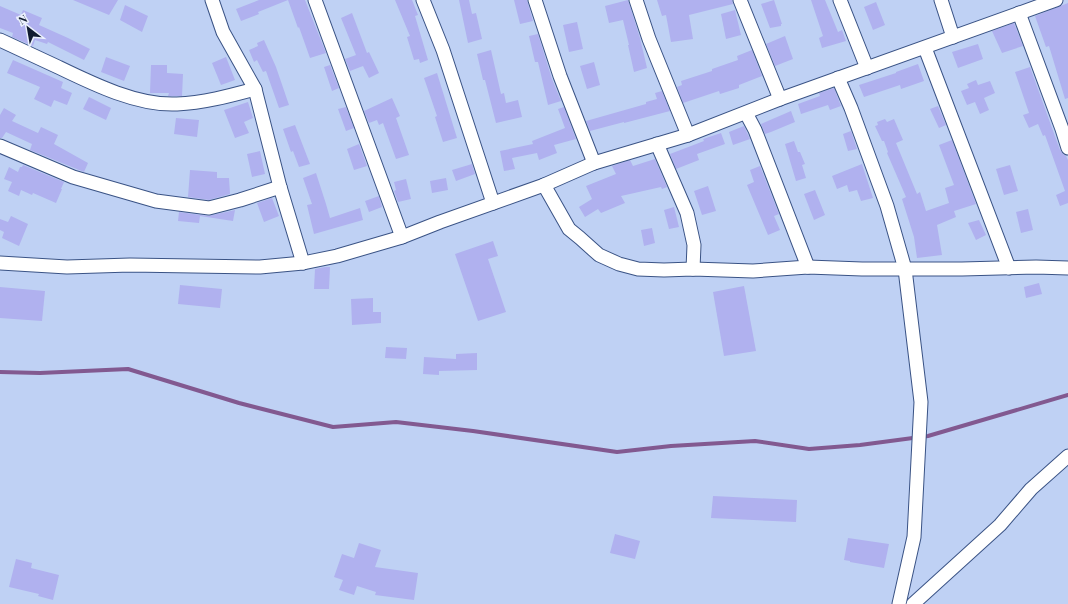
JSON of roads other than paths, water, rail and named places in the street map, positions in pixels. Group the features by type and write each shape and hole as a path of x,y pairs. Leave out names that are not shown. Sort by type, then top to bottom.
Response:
{"street":[{"path":"212,0 224,32 255,89 280,187 303,263"},
{"path":"315,0 402,237"},
{"path":"423,0 443,50 493,203"},
{"path":"535,0 560,76 594,163"},
{"path":"636,0 649,39 688,135"},
{"path":"740,0 780,99"},
{"path":"840,0 867,68"},
{"path":"941,0 954,37"},
{"path":"0,263 67,267 130,265 260,267 303,263 338,256 402,237 544,185 594,163 688,135 780,99 1052,1"},
{"path":"1019,12 1068,148"},
{"path":"0,40 103,88 160,104 197,102 255,89"},
{"path":"925,48 1009,268"},
{"path":"838,78 887,206 906,269 921,402 914,537 899,604"},
{"path":"746,113 808,267"},
{"path":"657,144 687,213 694,245 693,268"},
{"path":"0,146 73,177 156,201 209,208 280,187"},
{"path":"544,185 569,229 599,255 619,264 638,269 664,270 693,268 753,271 808,267 962,270 1036,266 1068,268"},
{"path":"913,604 1000,525 1031,489 1068,456"}],"waterway":[{"path":"0,372 40,373 128,369 239,403 333,427 396,422 473,431 617,452 671,446 755,441 809,449 860,445 928,436 1068,395"}]}
